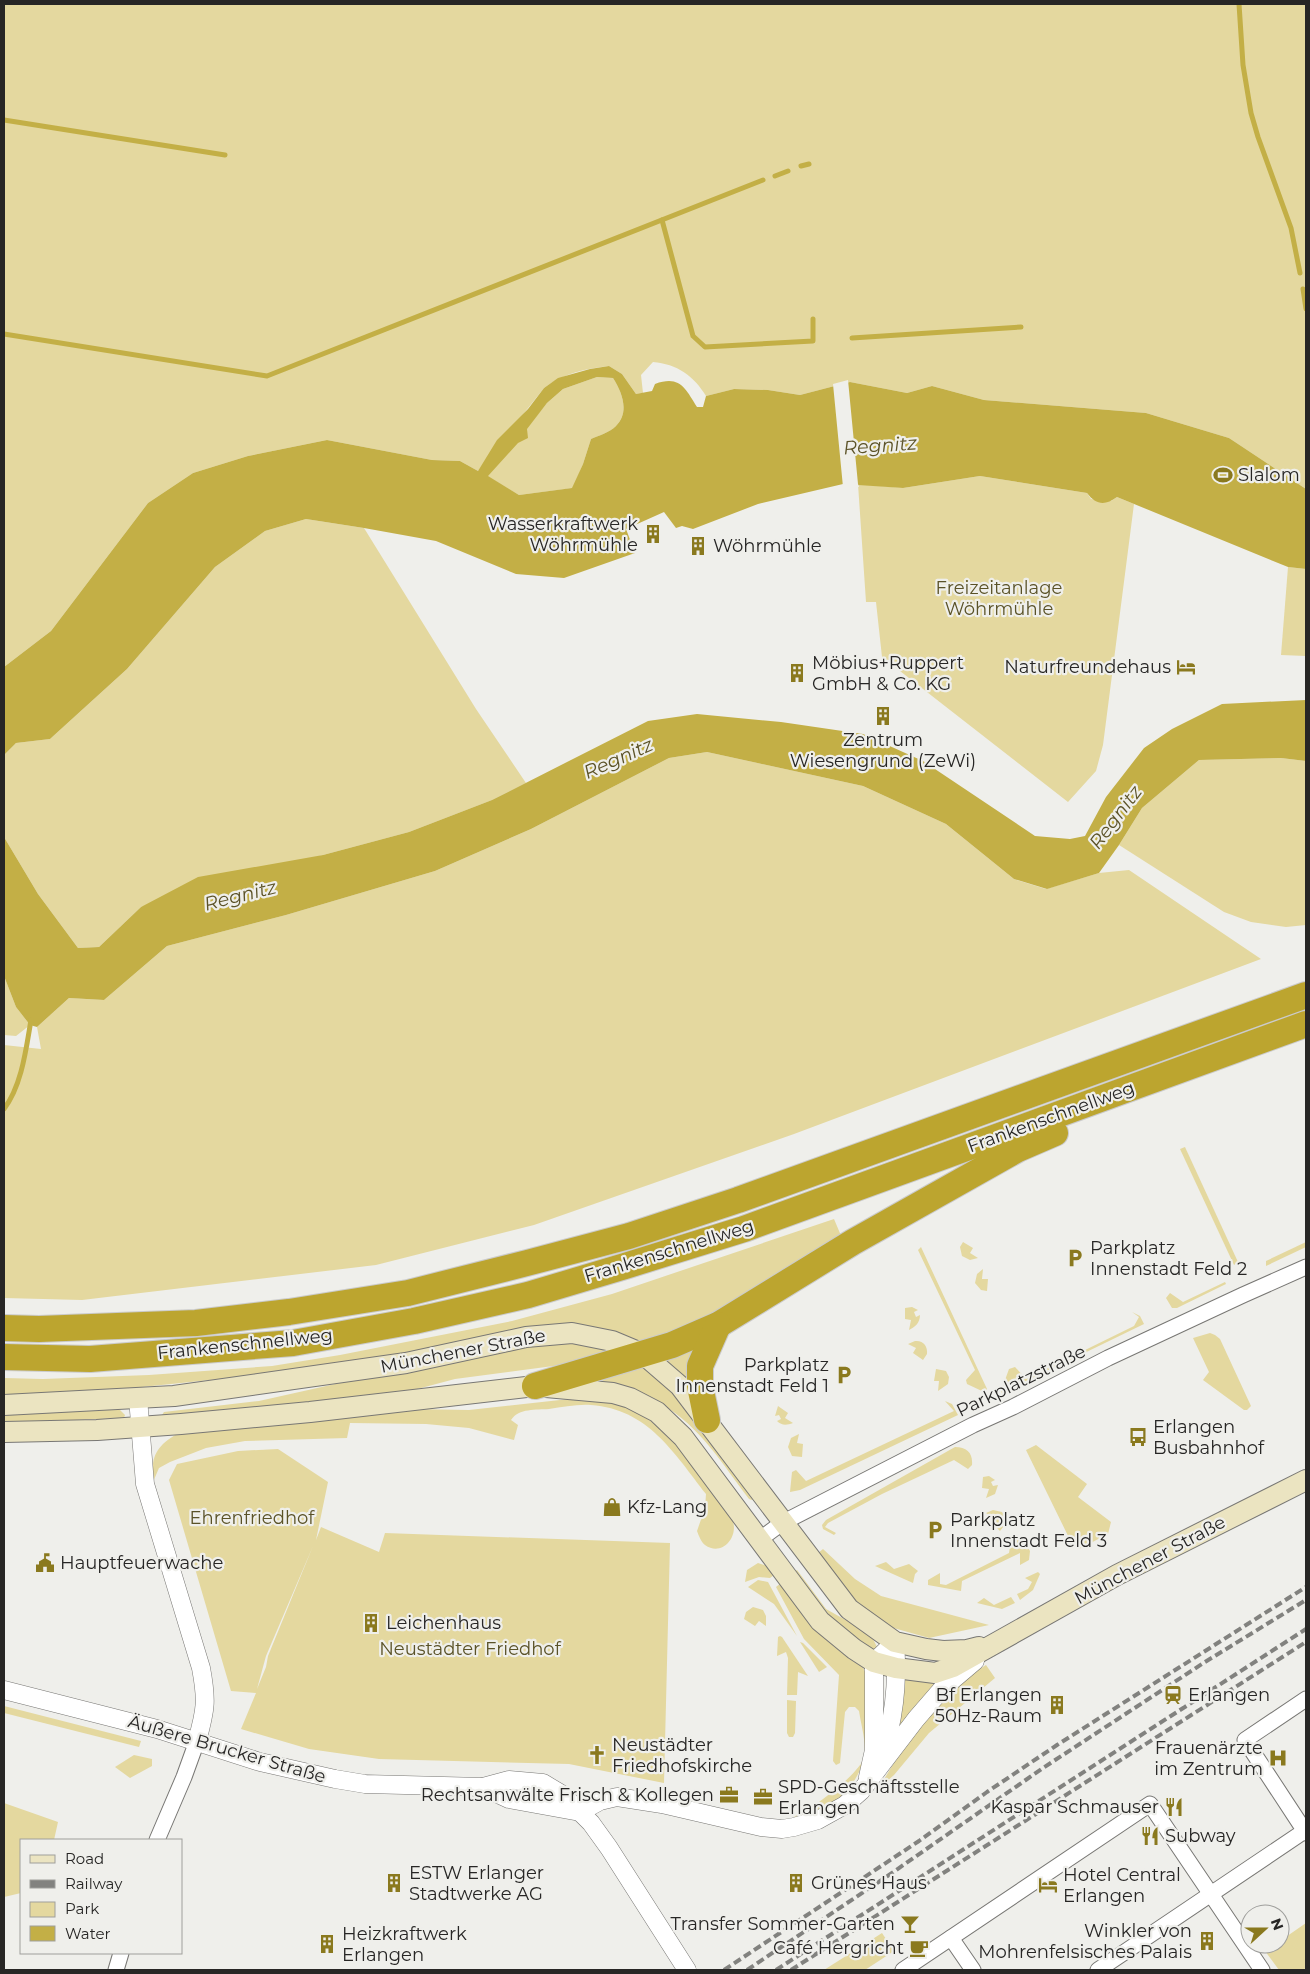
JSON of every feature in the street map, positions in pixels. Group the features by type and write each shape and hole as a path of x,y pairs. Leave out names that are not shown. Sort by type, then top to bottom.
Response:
{"highway":[{"name":"Frankenschnellweg","path":"4,1328 38,1329 196,1323 289,1312 408,1293 526,1264 629,1236 738,1200 1306,995"},
{"name":"Frankenschnellweg","path":"4,1357 90,1359 293,1342 414,1321 528,1294 744,1229 1306,1024"},
{"path":"535,1386 672,1345 718,1325 853,1242 1018,1149 1085,1120 1147,1082"},
{"path":"4,1318 38,1329"},
{"path":"707,1420 700,1386 700,1366 718,1325"}],"main road":[{"name":"Münchener Straße","path":"4,1405 174,1396 406,1363 526,1337 572,1333 612,1341 643,1354 680,1386 849,1609 895,1642 926,1649 943,1651 967,1650 999,1642"},
{"name":"Münchener Straße","path":"4,1432 140,1427 310,1412 535,1386 613,1393 630,1398 657,1412 683,1437 820,1621 854,1649 874,1662 896,1668 935,1672 953,1667 1118,1575 1306,1480"}],"street":[{"name":"Parkplatzstraße","path":"759,1540 782,1523 973,1425 1013,1407 1108,1358 1243,1294 1306,1267"},
{"path":"138,1398 145,1484 198,1658 206,1694 205,1712 197,1740 184,1777 157,1839"},
{"path":"867,1782 874,1750 874,1662 895,1642"},
{"path":"867,1782 880,1760 887,1741 896,1668 895,1642"},
{"path":"580,1812 606,1799 626,1798 662,1804 761,1827 782,1829 806,1824 830,1815 854,1798 916,1718 942,1689 999,1642"},
{"name":"Äußere Brucker Straße","path":"4,1690 197,1740 260,1762 334,1779 365,1784 483,1787 509,1780 543,1783 563,1795 580,1812 609,1848 687,1970"},
{"path":"1098,1970 1306,1831 1245,1740 1306,1699"},
{"path":"903,1970 1150,1804 1262,1970"},
{"path":"951,1938 973,1970"},
{"path":"116,1970 121,1954"}],"green space":[{"path":"4,4 1306,4 1306,489 1229,438 1146,413 984,400 932,386 907,393 850,382 800,395 768,390 734,389 706,396 684,372 670,365 653,362 641,375 643,393 636,394 622,374 609,366 600,367 567,375 544,388 478,471 460,461 432,460 327,440 248,456 193,473 148,503 51,631 4,667"},
{"path":"597,377 613,378 622,396 623,415 616,426 604,434 591,439 573,488 519,495 487,476 547,403 563,389"},
{"name":"Freizeitanlage Wöhrmühle","path":"980,476 1087,493 1091,499 1111,501 1117,497 1134,504 1103,745 1096,771 1068,802 882,657 876,602 866,602 858,484 903,488"},
{"path":"306,519 364,528 476,709 526,783 492,800 409,832 141,907 99,947 78,948 38,894 4,837 4,755 16,743 50,739 127,669 215,567 265,531"},
{"path":"1288,567 1306,569 1306,656 1281,655"},
{"path":"707,752 863,786 946,824 1014,879 1046,889 1099,873 1129,870 1261,959 794,1134 534,1225 376,1265 82,1300 4,1298 4,1045 41,1049 37,1027 69,998 104,1000 167,946 286,915 435,871 531,829 669,758"},
{"path":"1281,758 1306,761 1306,925 1286,927 1251,922 1224,912 1119,845 1142,808 1199,760"},
{"path":"4,976 16,1007 30,1025 16,1036 4,1035"},
{"path":"1185,1147 1238,1262 1234,1265 1180,1149"},
{"path":"834,1219 842,1238 723,1311 645,1346 628,1338 446,1345 361,1361 269,1374 113,1390 4,1396 4,1378 43,1379 149,1375 272,1366 340,1355 512,1321 612,1294"},
{"path":"963,1242 973,1248 970,1253 978,1258 970,1260 962,1256 960,1247"},
{"path":"1306,1242 1306,1247 1266,1266 1266,1261"},
{"path":"921,1247 987,1389 984,1392 967,1384 966,1380 975,1370 918,1250"},
{"path":"983,1269 982,1279 988,1279 987,1291 981,1290 975,1283 977,1274"},
{"path":"1225,1282 1226,1284 1177,1308 1172,1308 1166,1298 1170,1293 1183,1302"},
{"path":"912,1307 918,1310 914,1312 916,1317 920,1315 920,1318 917,1324 909,1330 911,1320 905,1319 905,1308"},
{"path":"1132,1312 1140,1316 1144,1324 1002,1393 1001,1391 1009,1369 1015,1367 1026,1379 1134,1326 1139,1317"},
{"path":"1210,1333 1220,1339 1251,1406 1247,1410 1244,1410 1203,1380 1209,1372 1193,1338"},
{"path":"920,1341 926,1346 927,1354 923,1360 913,1353 916,1348 908,1344"},
{"path":"577,1342 611,1350 576,1363 455,1379 406,1392 313,1403 162,1415 164,1412 259,1401 513,1348"},
{"path":"696,1347 692,1387 664,1359"},
{"path":"642,1365 664,1383 683,1404 753,1498 752,1500 749,1499 710,1447 688,1423 654,1400 604,1382 601,1379"},
{"path":"936,1369 946,1371 949,1377 948,1384 938,1391 939,1381 934,1381"},
{"path":"578,1398 609,1401 630,1408 665,1432 694,1465 732,1518 734,1532 728,1543 718,1549 711,1548 701,1541 697,1531 705,1508 706,1494 671,1449 644,1424 629,1415 611,1408 591,1405 576,1405 518,1413 511,1420 518,1425 514,1440 469,1428 426,1424 350,1423 347,1438 245,1441 206,1448 170,1462 159,1468 153,1482 154,1459 159,1448 177,1434 410,1409 469,1410"},
{"path":"945,1401 952,1404 958,1415 800,1490 790,1492 792,1472 796,1470 806,1481 954,1411"},
{"path":"778,1406 788,1413 785,1418 793,1423 785,1425 777,1421 781,1419 779,1415 775,1416"},
{"path":"118,1408 125,1415 124,1418 4,1423 4,1414"},
{"path":"799,1434 797,1443 803,1444 802,1457 792,1456 788,1447 791,1438"},
{"path":"1036,1445 1087,1484 1078,1497 1111,1522 1108,1534 1079,1549 1073,1546 1026,1450"},
{"path":"955,1447 963,1448 970,1454 972,1465 968,1469 954,1460 882,1494 828,1523 825,1527 836,1533 834,1535 823,1529 822,1525 826,1520"},
{"name":"Neustädter Friedhof","path":"278,1449 328,1482 316,1540 321,1527 379,1552 385,1533 670,1543 664,1783 569,1764 379,1759 309,1749 241,1729 256,1693 231,1691 169,1480 177,1464 238,1451","holes":["313,1546 268,1656 266,1667 257,1689 266,1656"]},
{"path":"989,1476 995,1480 991,1482 993,1486 998,1485 995,1494 986,1498 989,1489 982,1488 983,1477"},
{"path":"993,1510 1002,1512 1006,1517 1006,1523 1000,1531 992,1523 995,1519 986,1513"},
{"path":"1014,1537 1023,1539 1030,1551 1029,1560 1020,1565 1020,1553 962,1581 961,1591 928,1585 928,1580 940,1573 940,1584 946,1585 1009,1553 1011,1539"},
{"path":"823,1549 855,1579 881,1596 989,1625 929,1638 890,1627 859,1607 817,1554"},
{"path":"886,1562 894,1569 909,1564 918,1571 915,1574 913,1583 875,1566"},
{"path":"758,1563 767,1566 774,1575 770,1578 759,1577 745,1582 747,1570"},
{"path":"797,1570 826,1609 867,1632 877,1647 875,1653 833,1623 793,1573"},
{"path":"1038,1572 1040,1574 1033,1590 1020,1600 1017,1594 1028,1589 1032,1582 1025,1578"},
{"path":"758,1580 768,1582 797,1636 774,1604 748,1587"},
{"path":"781,1583 862,1666 868,1686 870,1722 866,1754 861,1768 846,1792 823,1808 809,1814 793,1817 822,1800 844,1782 861,1764 865,1746 859,1711 855,1707 849,1707 845,1712 840,1763 836,1765 833,1761 839,1675 804,1639 776,1587"},
{"path":"1011,1597 1015,1603 1002,1609 977,1603 984,1598 994,1605"},
{"path":"753,1607 763,1610 766,1616 766,1626 759,1621 755,1626 744,1619 746,1612"},
{"path":"780,1636 808,1676 798,1672 797,1695 787,1695 788,1658 786,1652 777,1656 778,1637"},
{"path":"800,1642 803,1643 827,1667 819,1672"},
{"path":"986,1665 995,1678 929,1733 894,1775 879,1788 925,1719 953,1689"},
{"path":"903,1677 943,1677 898,1730"},
{"path":"787,1700 796,1701 795,1733 793,1737 789,1737 787,1733"},
{"path":"4,1706 141,1741 139,1747 4,1713"},
{"path":"134,1755 152,1759 152,1766 130,1778 115,1767"},
{"path":"4,1803 58,1822 54,1839 20,1839 20,1893 4,1897"},
{"path":"1306,1923 1306,1968 1303,1970 1279,1970 1267,1954 1290,1954 1290,1934"},
{"path":"882,1933 894,1951 865,1970 824,1970"}],"water":[{"name":"Regnitz","path":"609,366 622,374 636,394 652,391 655,384 670,381 676,382 685,389 697,407 703,407 706,396 734,389 768,390 800,395 850,382 907,393 932,386 984,400 1146,413 1229,438 1306,489 1306,569 1288,567 1117,497 1109,502 1101,503 1094,500 1087,493 980,476 903,488 843,484 758,504 693,529 682,526 676,528 664,512 626,529 635,553 564,578 516,574 436,541 306,519 265,531 215,567 127,669 50,739 16,743 4,755 4,667 51,631 148,503 193,473 248,456 327,440 432,460 460,461 478,471 497,440 528,409 544,388 558,378","holes":["597,377 613,378 622,396 623,415 616,426 604,434 591,439 583,464 572,488 519,495 488,476 518,443 528,438 527,429 547,403 563,389"]},
{"name":"Regnitz","path":"1306,700 1306,761 1281,758 1199,760 1142,808 1099,873 1047,889 1014,879 946,824 863,786 707,752 669,758 531,829 435,871 286,915 167,946 104,1000 69,998 37,1027 30,1025 16,1007 4,976 4,837 38,894 78,948 99,947 141,907 198,877 323,855 409,832 492,800 648,721 697,714 781,722 863,734 923,761 1035,836 1070,839 1085,836 1106,797 1144,748 1172,729 1222,704"}],"pier":[{"path":"848,380 859,487 843,487 833,384"}],"waterway":[{"path":"1239,4 1243,65 1251,113 1291,228 1300,273"},
{"path":"4,120 225,155"},
{"path":"801,166 809,164"},
{"path":"775,176 788,171"},
{"path":"4,334 267,376 763,180"},
{"path":"662,220 693,336 705,347 813,341 813,319"},
{"path":"1303,289 1306,309"},
{"path":"852,338 1021,327"},
{"path":"4,1109 19,1078 31,1020"}],"railway":[{"path":"724,1970 919,1841 1057,1745 1306,1587"},
{"path":"747,1970 889,1875 1043,1768 1205,1662 1306,1600"},
{"path":"776,1970 1306,1629"},
{"path":"791,1970 1306,1642"}],"place":[{"name":"Slalom","path":"1223,475"},
{"name":"Wasserkraftwerk Wöhrmühle","path":"653,534"},
{"name":"Wöhrmühle","path":"698,546"},
{"name":"Naturfreundehaus","path":"1186,667"},
{"name":"Möbius+Ruppert GmbH & Co. KG","path":"797,673"},
{"name":"Zentrum Wiesengrund (ZeWi)","path":"883,716"},
{"name":"Parkplatz Innenstadt Feld 2","path":"1075,1258"},
{"name":"Parkplatz Innenstadt Feld 1","path":"844,1375"},
{"name":"Erlangen Busbahnhof","path":"1138,1437"},
{"name":"Kfz-Lang","path":"612,1507"},
{"name":"Parkplatz Innenstadt Feld 3","path":"935,1530"},
{"name":"Hauptfeuerwache","path":"45,1563"},
{"name":"Leichenhaus","path":"371,1623"},
{"name":"Erlangen","path":"1173,1695"},
{"name":"Bf Erlangen 50Hz-Raum","path":"1057,1705"},
{"name":"Neustädter Friedhofskirche","path":"597,1755"},
{"name":"Frauenärzte im Zentrum","path":"1278,1758"},
{"name":"Rechtsanwälte Frisch & Kollegen","path":"729,1795"},
{"name":"SPD-Geschäftsstelle Erlangen","path":"763,1797"},
{"name":"Kaspar Schmauser","path":"1174,1807"},
{"name":"Subway","path":"1150,1836"},
{"name":"ESTW Erlanger Stadtwerke AG","path":"394,1883"},
{"name":"Grünes Haus","path":"796,1883"},
{"name":"Hotel Central Erlangen","path":"1048,1885"},
{"name":"Transfer Sommer-Garten","path":"910,1924"},
{"name":"Winkler von Mohrenfelsisches Palais","path":"1207,1941"},
{"name":"Heizkraftwerk Erlangen","path":"327,1944"},
{"name":"Café Hergricht","path":"919,1948"}],"park label":[{"name":"Ehrenfriedhof","path":"252,1518"}]}
